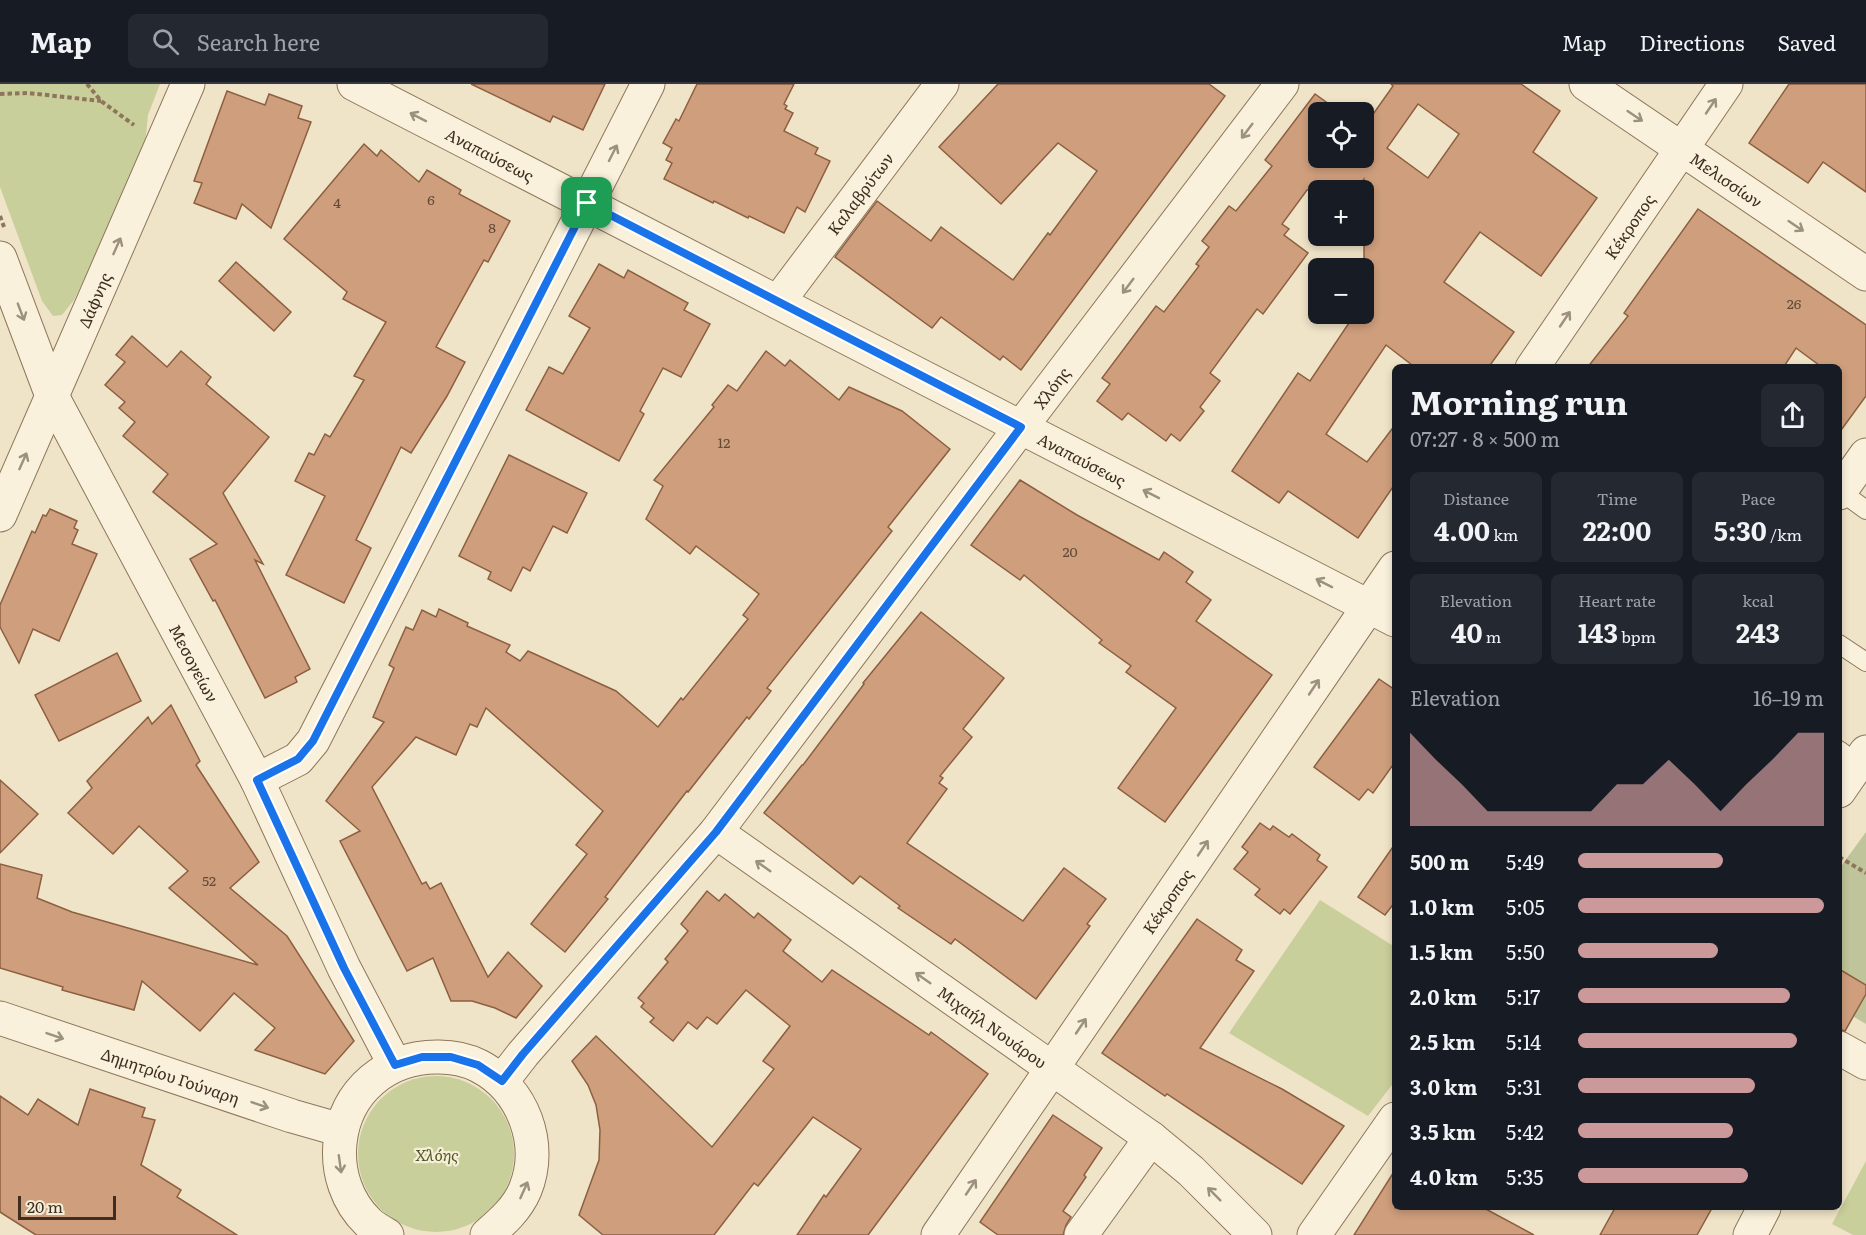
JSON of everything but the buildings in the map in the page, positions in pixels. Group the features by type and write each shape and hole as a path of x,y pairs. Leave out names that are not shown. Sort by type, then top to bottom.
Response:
{"street":[{"name":"Δάφνης","path":"0,515 188,84"},
{"name":"Αναπαύσεως","path":"354,84 1382,613"},
{"path":"257,780 298,759 313,741 648,84"},
{"name":"Καλαβρύτων","path":"778,302 942,84"},
{"name":"Χλόης","path":"502,1081 716,832 1282,84"},
{"name":"Μελισσίων","path":"1586,84 1866,274"},
{"name":"Κέκροπος","path":"1535,364 1726,84"},
{"name":"Μεσογείων","path":"0,258 52,396 257,780 344,968 395,1065"},
{"path":"1848,498 1866,455"},
{"name":"Κέκροπος","path":"938,1235 1052,1068 1382,613 1392,578"},
{"path":"1842,784 1854,755"},
{"name":"Μιχαήλ Νουάρου","path":"716,832 1150,1138 1191,1171 1255,1235"},
{"name":"Δημητρίου Γούναρη","path":"0,1018 292,1116 341,1130"},
{"path":"372,1231 352,1203 342,1180 339,1155 341,1130 348,1110 360,1092 376,1076 395,1065 422,1057 451,1057 478,1065 502,1081 520,1105 531,1133 533,1162 525,1191 509,1216 487,1235"},
{"path":"1314,1235 1392,1123"},
{"path":"1081,1235 1150,1138"},
{"path":"1750,1235 1763,1210"}],"lane":[{"path":"1842,646 1866,662"}],"path":[{"path":"87,84 101,101 133,124 163,141"},
{"path":"0,94 28,93 101,101"},
{"path":"1842,858 1866,873"}],"green space":[{"path":"0,84 160,84 148,115 145,145 74,300 62,315 53,316 42,301 0,187"},
{"path":"1866,832 1866,1024 1842,1010 1842,865"},
{"path":"1320,900 1392,945 1392,1085 1368,1116 1229,1033"},
{"name":"Χλόης","path":"436,1076 451,1077 466,1082 491,1099 508,1124 513,1139 513,1169 508,1184 491,1209 466,1226 451,1231 436,1232 421,1231 406,1226 381,1209 364,1184 359,1169 358,1154 359,1139 364,1124 381,1099 406,1082 421,1077"},
{"path":"1866,1161 1866,1235 1853,1235 1832,1224 1840,1210 1842,1210 1842,1205"}],"route":[{"path":"587,203 1021,427 716,832 502,1081 478,1065 451,1057 422,1057 395,1065 344,968 257,780 298,759 313,741 587,203"}]}
